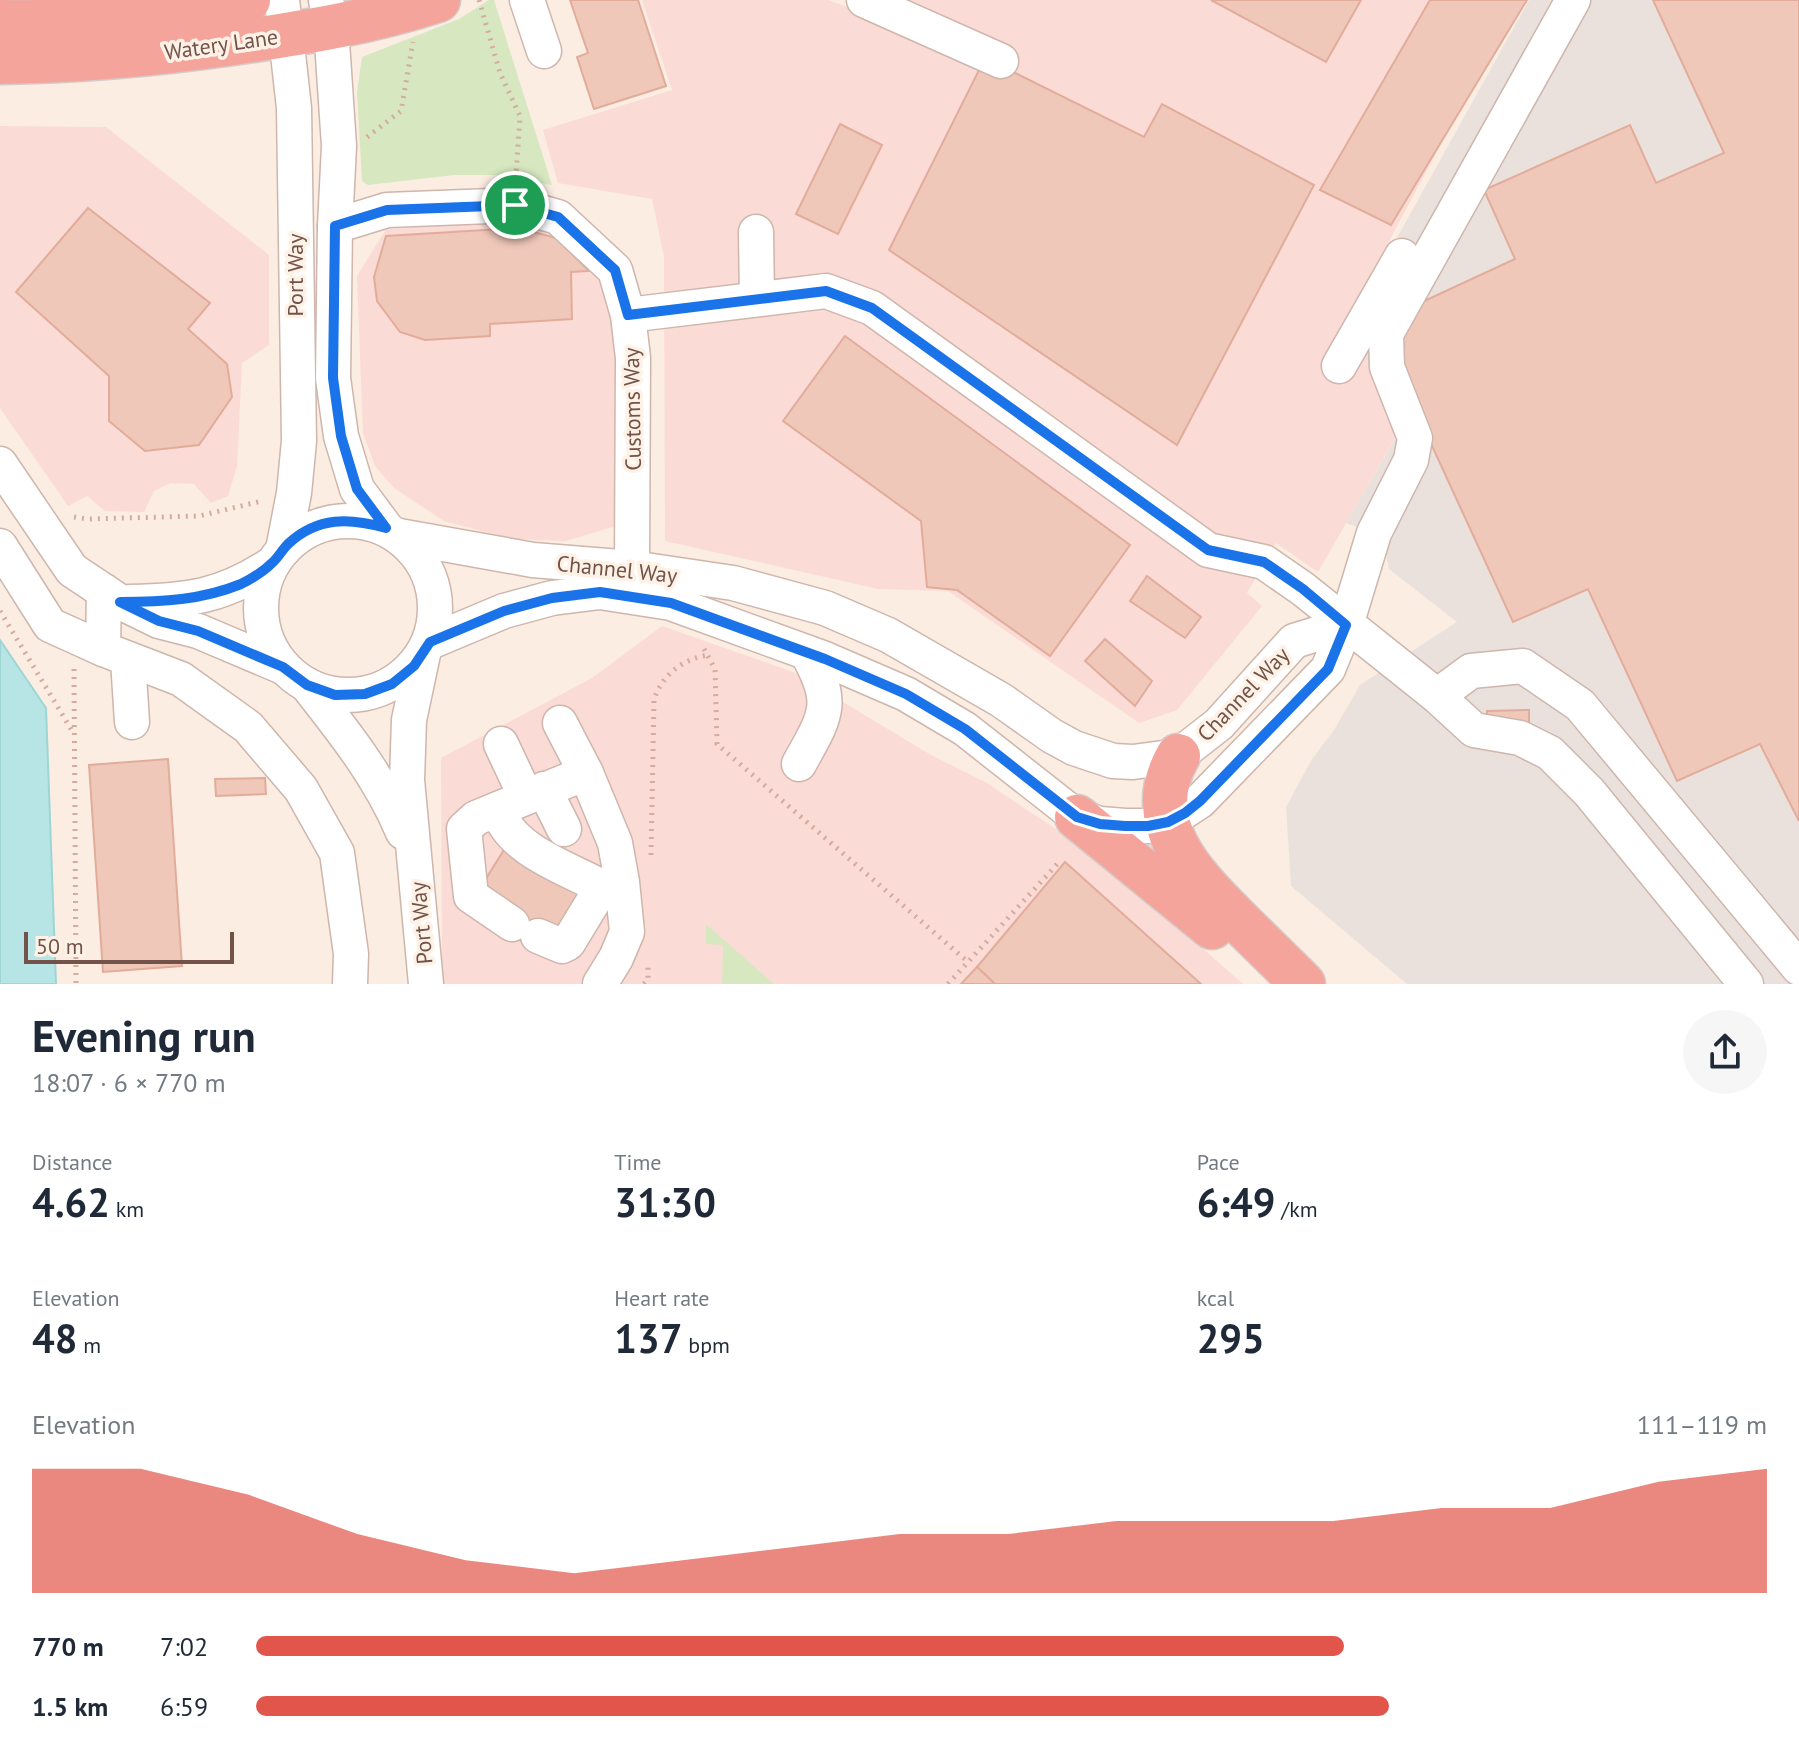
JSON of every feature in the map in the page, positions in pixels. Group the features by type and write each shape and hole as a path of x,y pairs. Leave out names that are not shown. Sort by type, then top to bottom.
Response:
{"highway":[{"name":"Watery Lane","path":"25,15 131,18 231,12 284,18 405,11 424,14"},
{"name":"Watery Lane","path":"0,62 167,52 231,12"},
{"path":"1178,756 1168,781 1166,803 1172,839 1190,872 1303,984"},
{"path":"1077,817 1283,984"}],"street":[{"path":"527,0 544,51"},
{"path":"864,0 1001,61"},
{"path":"1339,366 1551,0"},
{"path":"1346,625 1374,533 1411,460 1415,438 1387,367 1386,334 1573,0"},
{"name":"Port Way","path":"329,14 339,146 333,378 341,436 357,489 393,532"},
{"name":"Port Way","path":"278,557 294,493 299,441 294,108 284,18"},
{"name":"Customs Way","path":"335,226 387,210 515,205 558,217 615,270 628,315 633,358 632,568"},
{"path":"756,232 757,299"},
{"path":"628,315 826,291 872,308 1208,550 1264,562 1303,589 1437,696 1474,730 1520,738 1550,753 1606,811 1746,984"},
{"path":"0,464 72,570 112,597 159,621 198,631 335,695 365,694 392,684 414,666 426,647 436,613 434,588 425,565 410,545 393,532 358,520 332,521 309,529 244,582 202,598 112,597"},
{"name":"Channel Way","path":"393,532 533,560 632,568 733,583 825,608 888,635 1001,700 1052,736 1094,756 1133,762 1178,756 1219,724 1294,641 1346,625"},
{"path":"0,546 50,625 181,679 248,727 301,789 337,853 351,954 350,984"},
{"path":"278,557 263,588 260,613 267,642 295,676"},
{"name":"Channel Way","path":"426,647 504,611 552,598 600,592 671,603 887,686 965,729 1077,817 1100,824 1148,826 1168,822 1200,801 1328,669 1346,625"},
{"path":"112,597 102,648 132,722"},
{"name":"Port Way","path":"426,647 409,720 407,780 426,984"},
{"path":"799,764 820,728 826,710 824,683 807,653"},
{"path":"1437,696 1471,671 1523,666 1580,705 1799,968"},
{"name":"Port Way","path":"295,676 363,757 390,800 416,862"},
{"path":"826,710 857,692 887,686"},
{"path":"560,723 586,773 615,843 627,932 600,984"},
{"path":"501,744 523,798 564,829"},
{"path":"523,798 502,825 526,846 602,887 568,943 562,946 525,930 471,896 464,829 476,818 523,798 586,773"}],"path":[{"path":"479,0 500,73 520,116 515,205"},
{"path":"339,146 370,135 401,111 413,42 424,14"},
{"path":"31,510 88,519 199,516 294,493"},
{"path":"0,611 75,736"},
{"path":"698,641 715,669 717,744 968,962"},
{"path":"76,984 75,736 102,648"},
{"path":"651,855 654,699 658,688 672,671 691,658 709,655"},
{"path":"948,984 1059,862"},
{"path":"644,984 648,980 648,965"}],"shaded area":[{"path":"642,0 828,0 880,20 881,0 1518,0 1348,318 1403,424 1318,572 1276,543 1247,593 1262,606 1177,710 1139,723 948,591 878,589 665,541 664,257 652,199 558,183 543,130 672,90"},
{"path":"1529,0 1799,0 1799,984 1407,984 1291,886 1286,807 1312,759 1334,730 1360,685 1457,622 1389,569 1383,536 1346,523 1403,425 1348,326"},
{"path":"0,126 106,127 269,255 269,345 242,363 237,466 228,496 211,503 194,484 170,483 154,491 144,512 105,511 87,496 68,506 0,408"},
{"path":"520,221 555,231 610,290 624,345 616,526 566,541 512,539 444,521 394,488 375,466 363,433 357,276 386,229"},
{"path":"662,626 793,672 931,755 987,783 1105,862 1243,984 442,984 441,758 592,678"}],"green space":[{"path":"494,0 552,185 500,175 454,175 368,185 362,181 357,92 362,57 459,19"},
{"path":"706,924 774,984 722,984 723,945 706,944"}],"water":[{"path":"0,640 46,708 56,984 0,984"}],"building":[{"path":"570,0 638,0 666,86 594,109 577,57 588,53"},
{"path":"1211,0 1361,0 1326,62"},
{"path":"1430,0 1527,0 1391,225 1320,190"},
{"path":"1653,0 1799,0 1799,821 1760,744 1677,781 1588,589 1513,622 1393,361 1407,309 1515,259 1484,190 1630,125 1656,183 1724,153"},
{"path":"985,58 1144,137 1162,104 1314,185 1177,445 889,250"},
{"path":"840,124 882,145 838,234 796,214"},
{"path":"88,208 210,303 188,329 227,364 232,397 199,445 145,451 109,421 109,376 16,292"},
{"path":"518,228 556,238 589,271 571,272 572,319 490,324 490,336 425,340 400,332 377,301 374,277 386,236"},
{"path":"845,336 1130,545 1050,656 957,590 927,587 921,521 783,421"},
{"path":"1147,576 1201,617 1185,638 1130,601"},
{"path":"1105,639 1152,681 1135,706 1085,661"},
{"path":"1529,710 1529,727 1487,728 1487,711"},
{"path":"168,759 182,966 103,972 89,765"},
{"path":"265,778 266,794 216,796 215,779"},
{"path":"507,845 588,890 564,938 533,947 507,933 477,893"},
{"path":"1065,862 1201,984 995,984 977,967"},
{"path":"977,967 995,984 961,984"}],"route":[{"path":"515,205 558,217 615,270 628,315 826,291 872,308 1208,550 1264,562 1303,589 1346,625 1328,669 1185,813 1168,822 1125,826 1100,824 1077,817 965,729 906,694 825,659 671,603 600,592 552,598 504,611 430,642 414,666 392,684 365,694 335,695 307,685 283,667 198,631 159,621 120,602 202,598 244,582 272,564 288,544 309,529 332,521 358,520 386,528 357,489 341,436 333,378 335,226 387,210 515,205"}]}
